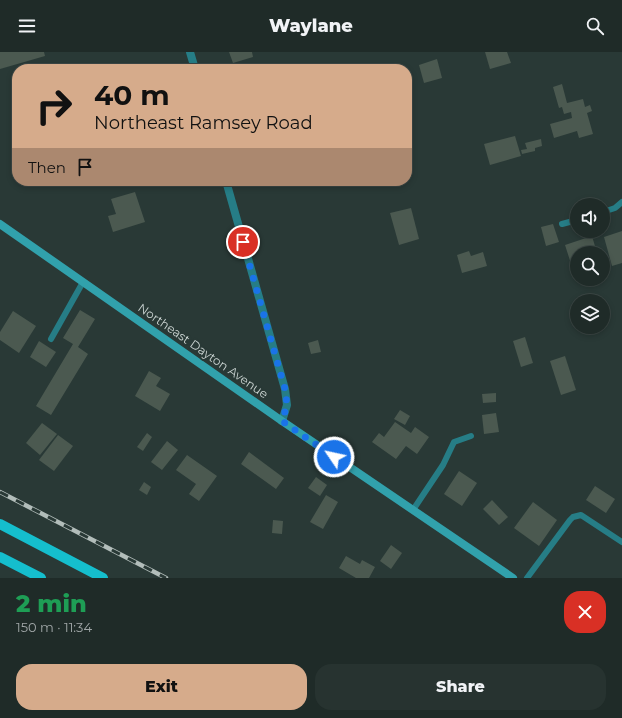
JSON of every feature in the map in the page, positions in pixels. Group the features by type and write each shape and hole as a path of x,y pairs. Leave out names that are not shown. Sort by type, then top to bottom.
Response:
{"main road":[{"path":"0,524 103,578"},
{"path":"0,557 41,578"}],"street":[{"path":"190,52 194,64"},
{"path":"227,186 285,389 287,405 282,421"},
{"name":"Northeast Dayton Avenue","path":"0,224 282,421 513,578"}],"lane":[{"path":"610,210 615,208 622,202"},
{"path":"562,224 570,222"},
{"path":"51,338 83,282"},
{"path":"413,510 443,465 454,442 471,436"},
{"path":"527,578 573,517 581,515 622,542"}],"building":[{"path":"0,52 44,52 45,56 17,64 12,64 12,66 0,69"},
{"path":"229,52 252,52 253,57 233,63"},
{"path":"485,52 507,52 511,63 490,69"},
{"path":"437,59 442,78 424,83 419,65"},
{"path":"562,84 567,103 583,99 585,107 590,105 592,111 587,113 593,134 579,138 577,131 554,138 550,124 572,118 571,112 564,114 562,107 559,108 553,87"},
{"path":"515,136 521,156 490,165 484,144"},
{"path":"541,139 542,146 535,148 535,151 522,154 521,150 527,149 525,143"},
{"path":"135,192 145,222 113,232 108,216 116,214 111,199"},
{"path":"411,208 419,239 399,245 390,213"},
{"path":"553,224 559,242 546,246 541,227"},
{"path":"622,231 622,263 612,266 610,259 610,246 606,246 604,238 610,238 610,235"},
{"path":"586,238 593,238 595,246 570,246 570,261 565,245"},
{"path":"469,251 471,256 483,252 487,266 462,273 457,255"},
{"path":"80,310 95,319 78,347 88,354 51,415 36,406 73,344 63,338"},
{"path":"13,311 36,326 19,353 0,340 0,332"},
{"path":"525,337 533,363 521,367 513,341"},
{"path":"318,340 321,352 311,354 308,343"},
{"path":"39,341 56,352 46,367 30,357"},
{"path":"565,356 576,390 561,395 550,361"},
{"path":"149,371 161,378 156,386 170,394 160,411 135,396"},
{"path":"496,393 496,402 483,403 482,394"},
{"path":"400,410 410,416 405,425 394,419"},
{"path":"496,413 499,432 484,434 482,415"},
{"path":"395,422 411,433 415,427 429,437 417,454 406,446 396,459 372,442 379,433 384,437"},
{"path":"42,423 57,434 40,455 26,443"},
{"path":"147,433 152,437 143,451 137,447"},
{"path":"58,435 73,446 54,471 39,460"},
{"path":"167,441 178,450 162,470 151,462"},
{"path":"249,452 284,478 276,489 241,464"},
{"path":"187,455 217,476 199,501 189,494 196,484 176,470"},
{"path":"459,471 477,483 462,506 444,494"},
{"path":"316,477 327,485 320,496 308,488"},
{"path":"144,482 151,487 147,495 139,490"},
{"path":"595,486 615,499 606,513 586,500"},
{"path":"326,495 338,502 323,529 310,522"},
{"path":"492,500 508,517 499,525 483,509"},
{"path":"533,502 557,520 539,546 514,528"},
{"path":"273,520 283,521 282,534 272,533"},
{"path":"391,545 402,553 391,569 380,561"},
{"path":"346,556 360,564 362,560 375,567 369,578 356,578 339,568"}],"railway":[{"path":"0,492 166,578"}],"route":[{"path":"243,242 285,389 287,405 282,421 334,457"}]}
